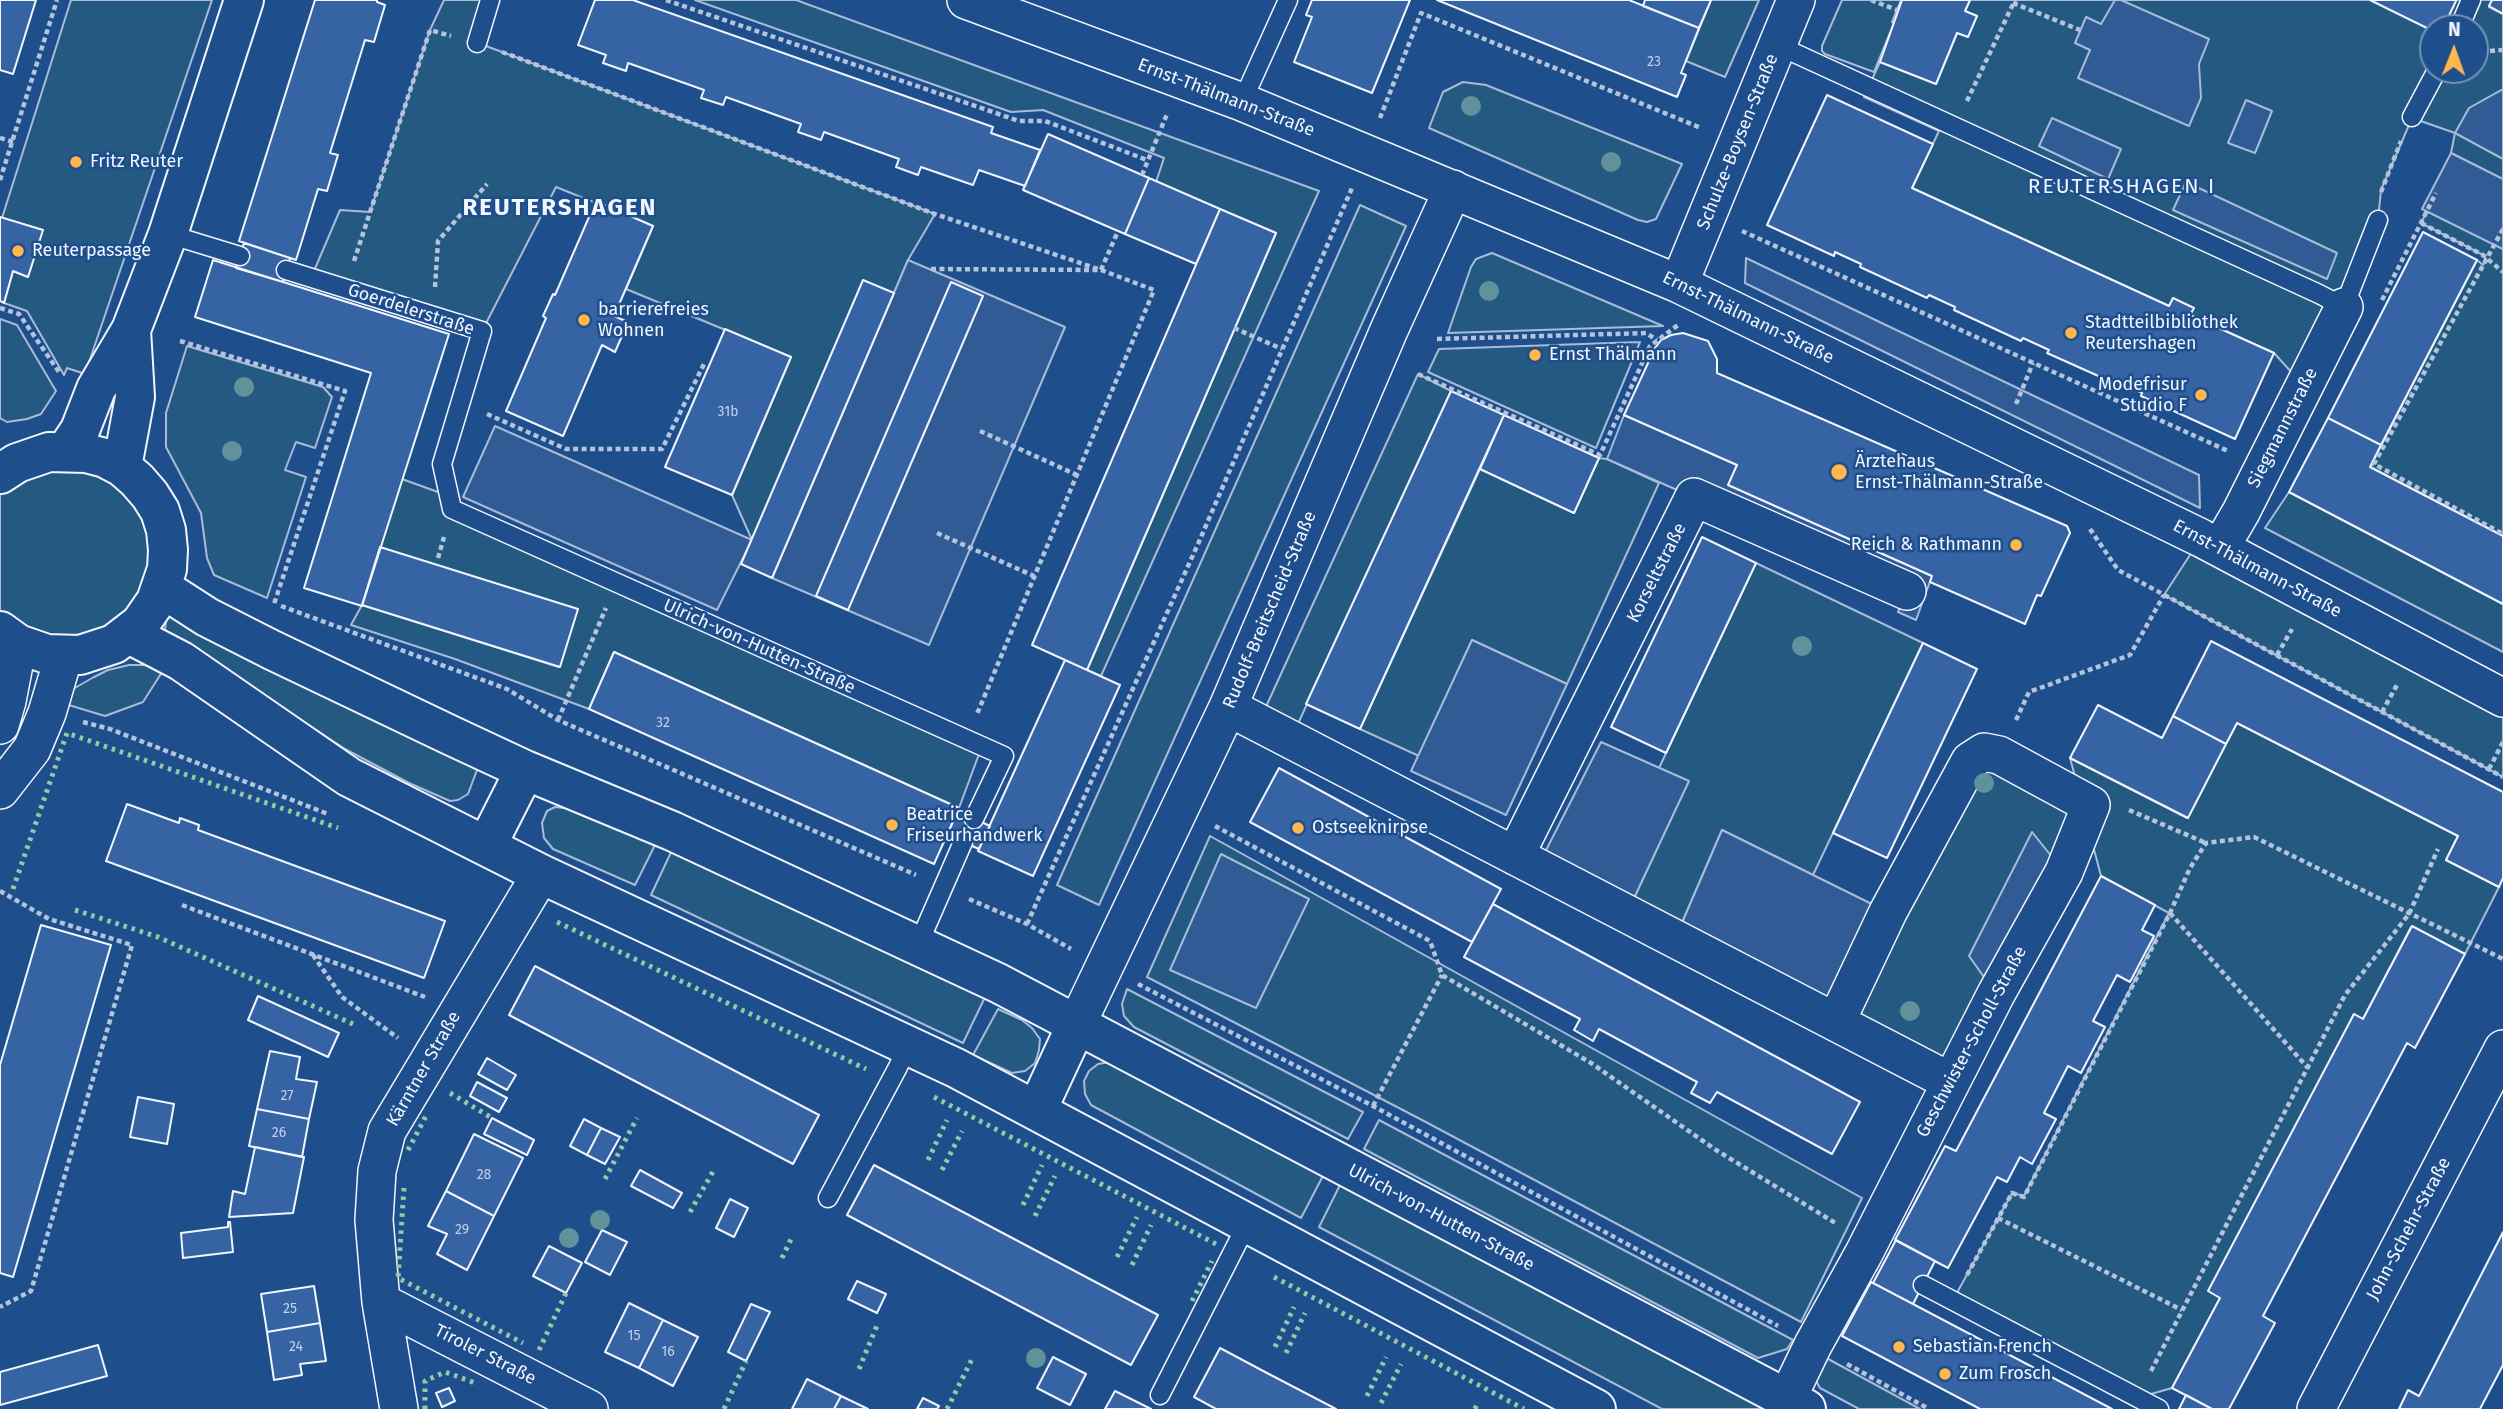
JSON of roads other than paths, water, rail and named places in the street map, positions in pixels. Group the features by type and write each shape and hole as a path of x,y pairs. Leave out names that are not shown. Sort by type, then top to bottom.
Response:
{"street":[{"path":"66,451 80,430 96,388 131,330 168,234 244,0"},
{"name":"Ernst-Thälmann-Straße","path":"966,0 1242,102 1679,284 2220,548 2503,698"},
{"name":"Schulze-Boysen-Straße","path":"1679,284 1796,0"},
{"name":"Rudolf-Breitscheid-Straße","path":"1076,1026 1228,707 1389,330 1453,189"},
{"name":"Siegmannstraße","path":"2220,548 2241,512 2344,307"},
{"path":"122,467 135,397 131,330"},
{"path":"0,725 7,701 9,638 32,650 80,655 97,651 130,634 149,614 162,588 168,550 160,511 144,487 122,467 86,453 66,451 33,456 1,472"},
{"name":"Korseltstraße","path":"1515,856 1694,497 1907,591"},
{"name":"Ulrich-von-Hutten-Straße","path":"162,588 207,617 272,650 525,770 672,831 998,983 1796,1404"},
{"path":"130,634 181,661 349,777 541,874 956,1068 1589,1407"},
{"path":"0,790 32,749 47,713 60,669 61,655"},
{"path":"1228,707 1951,1082"},
{"name":"Geschwister-Scholl-Straße","path":"1796,1404 1813,1345 1874,1258 1951,1082 2064,872 2091,805 1985,758 1888,912 1836,1022"},
{"path":"487,845 525,770"},
{"name":"Kärntner Straße","path":"399,1409 381,1302 374,1220 377,1171 387,1130 541,874"},
{"path":"1037,1110 1076,1026"},
{"name":"John-Schehr-Straße","path":"2316,1409 2503,1049"},
{"name":"Tiroler Straße","path":"381,1302 589,1409"}],"lane":[{"path":"477,43 490,0"},
{"path":"1242,102 1288,0"},
{"path":"1777,46 2344,307 2378,220"},
{"path":"2412,117 2430,84"},
{"path":"168,234 240,256"},
{"name":"Goerdelerstraße","path":"286,270 482,331 442,464 452,509"},
{"name":"Ulrich-von-Hutten-Straße","path":"452,509 1004,756 974,819"},
{"path":"918,945 963,842"},
{"path":"828,1198 907,1047"},
{"path":"1160,1395 1247,1224"},
{"path":"1923,1285 2159,1409"}],"place":[{"name":"Fritz Reuter","path":"76,162"},
{"name":"Reuterpassage","path":"18,251"},
{"name":"barrierefreies Wohnen","path":"584,320"},
{"name":"Stadtteilbibliothek Reutershagen","path":"2071,333"},
{"name":"Ernst Thälmann","path":"1535,355"},
{"name":"Modefrisur Studio F","path":"2201,395"},
{"name":"Ärztehaus Ernst-Thälmann-Straße","path":"1839,472"},
{"name":"Reich & Rathmann","path":"2016,545"},
{"name":"Beatrice Friseurhandwerk","path":"892,825"},
{"name":"Ostseeknirpse","path":"1298,828"},
{"name":"Sebastian French","path":"1899,1347"},
{"name":"Zum Frosch","path":"1945,1374"}],"district":[{"name":"REUTERSHAGEN I","path":"2122,187"},
{"name":"REUTERSHAGEN","path":"560,208"}]}
